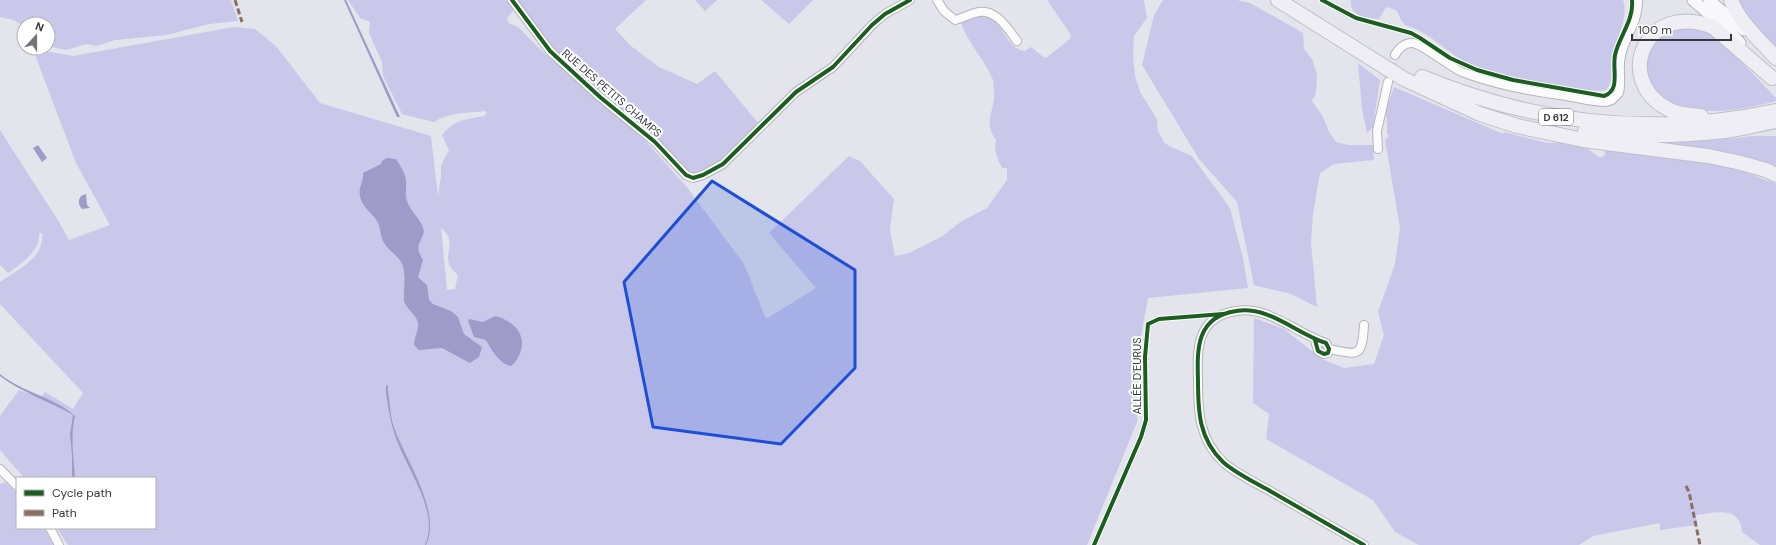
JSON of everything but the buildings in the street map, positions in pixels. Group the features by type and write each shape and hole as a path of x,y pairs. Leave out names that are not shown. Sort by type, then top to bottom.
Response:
{"highway":[{"name":"D 612","path":"1278,0 1404,79 1480,114 1517,126 1583,140 1708,156 1737,162 1776,175"},
{"path":"1731,0 1744,22 1776,58"},
{"path":"1773,115 1717,117 1687,115 1669,110 1655,100 1643,84 1640,62 1646,41 1662,26 1673,21 1693,20 1713,27 1774,80"},
{"name":"D 612","path":"1356,48 1447,87 1483,100 1559,118 1602,122 1672,124 1773,115"},
{"name":"D 612","path":"1445,97 1518,119 1557,127 1636,135 1725,131 1773,115"}],"main road":[{"path":"1694,0 1728,30 1774,80"},
{"path":"1709,0 1732,19 1776,62"}],"street":[{"name":"RUE DES PETITS CHAMPS","path":"512,0 550,51 600,97 655,142 686,175 693,178 703,175 723,164 796,92 833,67 872,24 885,14 910,0"},
{"path":"937,0 944,11 955,20 978,12 987,12 996,17 1017,41"},
{"path":"1395,55 1401,46 1413,43 1419,45 1446,64 1460,71 1494,83 1540,93 1606,102 1612,100 1619,93 1621,87 1620,57 1637,16 1638,0"},
{"path":"1378,149 1377,130 1388,82"},
{"path":"1364,325 1363,343 1358,352 1354,354 1329,349 1328,353 1320,354 1315,340 1263,314 1251,310 1238,310 1219,316 1206,328 1199,340 1197,353 1198,408 1202,428 1210,445 1224,463 1364,545"},
{"path":"0,469 16,485"},
{"path":"51,529 59,545"}],"highlighted area":[{"path":"712,181 855,270 855,368 781,444 653,427 624,282"}],"shaded area":[{"path":"0,0 231,0 238,21 209,24 167,35 115,40 97,46 86,44 66,50 56,48 56,16 16,16 16,21 0,17"},
{"path":"344,0 346,0 400,117 397,117"},
{"path":"348,0 507,0 514,10 507,18 509,23 518,27 543,52 633,127 686,186 744,264 766,319 816,288 769,233 849,156 860,161 894,199 890,230 895,256 909,253 941,237 962,221 987,208 1007,180 1007,168 1002,168 996,154 996,140 990,127 990,115 994,97 993,80 964,31 961,23 963,21 971,17 981,15 989,17 996,22 1017,49 1025,51 1031,47 1046,58 1070,39 1071,35 1047,0 1144,0 1147,18 1134,36 1133,55 1135,76 1140,92 1157,119 1158,131 1164,142 1169,146 1192,156 1230,208 1243,258 1248,288 1148,298 1140,342 1137,422 1087,545 68,545 58,529 156,529 156,477 23,477 0,450 0,416 19,390 40,398 45,392 73,409 83,393 0,304 0,282 22,268 35,256 42,242 42,233 39,233 37,246 19,265 8,273 0,265 0,130 69,240 110,225 76,163 36,56 56,56 56,53 73,56 234,27 255,29 276,46 320,103 431,136 438,196 441,165 449,150 442,135 456,123 484,116 487,113 485,111 446,116 434,122 402,114 383,76 382,62 369,33 370,22 360,18","holes":["441,228 447,234 450,246 448,257 449,262 452,269 458,275 455,289 447,290"]},
{"path":"515,0 646,0 615,29 631,46 659,67 697,84 715,71 760,125 719,164 694,175 687,172 553,51"},
{"path":"695,0 717,0 705,11"},
{"path":"761,0 813,0 789,24"},
{"path":"1163,0 1237,0 1250,3 1303,33 1304,49 1312,59 1317,74 1316,93 1312,101 1322,115 1329,132 1336,142 1348,145 1373,145 1374,160 1334,164 1320,173 1313,214 1311,242 1317,307 1291,294 1254,285 1237,202 1199,159 1142,65 1154,15"},
{"path":"1351,0 1623,0 1625,8 1623,24 1612,56 1610,84 1606,90 1594,91 1557,87 1477,67 1457,57 1422,32 1405,25 1395,10 1386,7 1379,19 1364,17 1353,10"},
{"path":"1737,0 1776,0 1776,51 1758,32"},
{"path":"1674,24 1715,34 1776,98 1776,101 1739,109 1700,111 1688,109 1664,101 1654,89 1649,79 1647,58 1652,45"},
{"path":"1358,63 1380,80 1373,127 1367,133 1362,109"},
{"path":"1394,87 1503,134 1504,132 1547,143 1563,143 1578,146 1588,149 1600,158 1605,155 1605,151 1611,148 1626,153 1729,166 1776,184 1776,545 1760,545 1742,532 1740,523 1731,514 1718,512 1696,515 1697,525 1660,530 1660,523 1593,536 1579,545 1419,545 1395,532 1373,500 1266,439 1269,414 1253,403 1254,318 1284,329 1322,359 1344,368 1374,364 1384,335 1378,312 1395,264 1400,228 1385,140 1389,136 1387,134 1387,118 1385,112"},
{"path":"1752,136 1776,136 1776,166 1756,159 1747,159 1618,139 1702,141"},
{"path":"38,145 47,158 42,162 33,148"},
{"path":"387,158 396,159 403,170 406,179 407,201 423,227 424,232 418,248 423,260 418,277 427,285 429,300 433,304 451,311 458,317 464,334 482,347 479,357 470,363 442,348 419,350 414,345 418,323 404,301 404,274 402,263 385,244 377,221 364,206 360,196 363,173 381,164 382,161"},
{"path":"86,194 87,205 90,208 82,209 79,204 79,199 81,196"},
{"path":"495,316 512,324 517,329 522,340 520,353 517,360 511,366 499,359 486,340 474,337 468,321 469,319 483,322"},
{"path":"0,374 18,385 58,404 75,416 73,439 75,477 72,477 70,434 73,415 26,392 0,376"},
{"path":"388,385 393,425 421,486 426,502 430,532 426,545 429,531 425,503 399,445 393,427 386,393 386,386"},
{"path":"5,482 16,492 16,529 45,529 53,545 0,545 0,484"}],"tunnel":[{"path":"1388,82 1395,55"}],"marked path":[{"path":"235,0 242,22"},
{"path":"1686,486 1689,492 1700,545"}],"cycle path":[{"path":"512,0 550,51 600,97 655,142 686,175 693,178 703,175 723,164 796,92 833,67 872,25 885,14 910,0"},
{"path":"1322,0 1356,18 1411,33 1450,58 1477,70 1513,80 1604,96 1609,93 1614,84 1615,55 1629,22 1632,0"},
{"path":"1315,340 1318,351 1324,354 1328,353 1329,349 1326,343 1315,339 1282,321 1259,312 1248,310 1236,311 1223,314 1213,320 1206,327 1199,346 1198,392 1202,424 1209,444 1215,453 1233,470 1364,545"},
{"name":"ALLÉE D'EURUS","path":"1094,545 1141,437 1146,420 1145,357 1148,324 1159,319 1223,314"}]}
